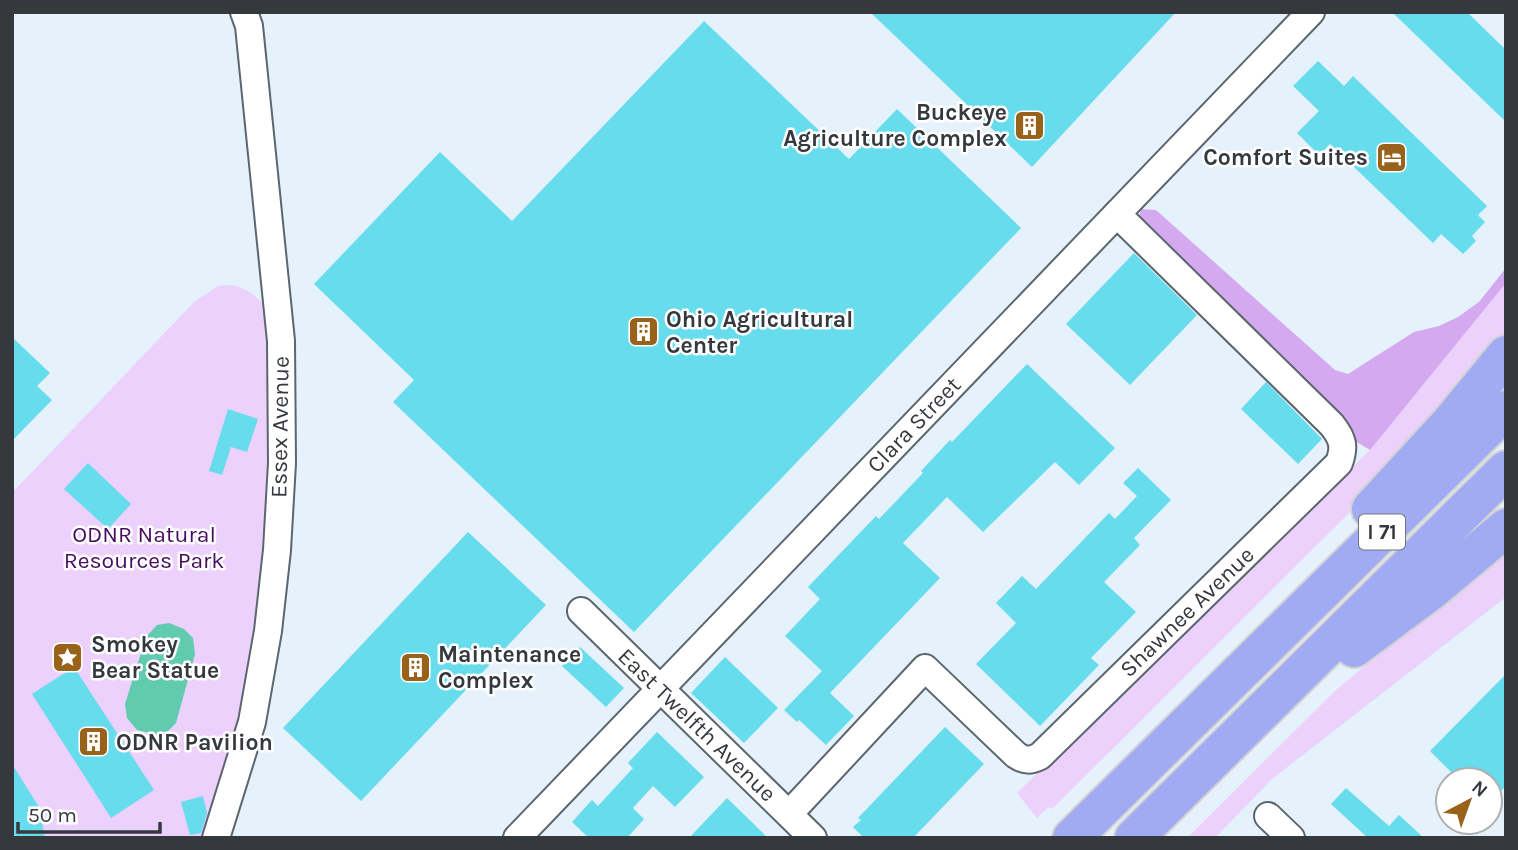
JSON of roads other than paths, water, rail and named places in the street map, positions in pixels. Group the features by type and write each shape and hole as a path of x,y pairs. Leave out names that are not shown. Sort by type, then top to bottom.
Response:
{"highway":[{"path":"1259,654 1315,570 1451,422 1506,355"},
{"name":"I 71","path":"1072,838 1506,410"},
{"name":"I 71","path":"1134,838 1506,470"},
{"path":"1291,683 1362,643 1432,590 1506,528"}],"street":[{"name":"Essex Avenue","path":"216,838 252,722 268,631 277,550 282,463 281,341 249,26 244,12"},
{"name":"Clara Street","path":"517,838 1311,12"},
{"name":"Shawnee Avenue","path":"789,814 925,668 1016,755 1023,760 1040,756 1339,463 1344,450 1341,436 1332,425 1117,214"},
{"name":"East Twelfth Avenue","path":"580,611 813,838"},
{"path":"1268,816 1291,838"}],"place":[{"name":"Buckeye Agriculture Complex","path":"1030,125"},
{"name":"Comfort Suites","path":"1391,157"},
{"name":"Ohio Agricultural Center","path":"643,332"},
{"name":"Smokey Bear Statue","path":"68,657"},
{"name":"Maintenance Complex","path":"415,667"},
{"name":"ODNR Pavilion","path":"93,742"}],"park label":[{"name":"ODNR Natural Resources Park","path":"144,547"}]}
